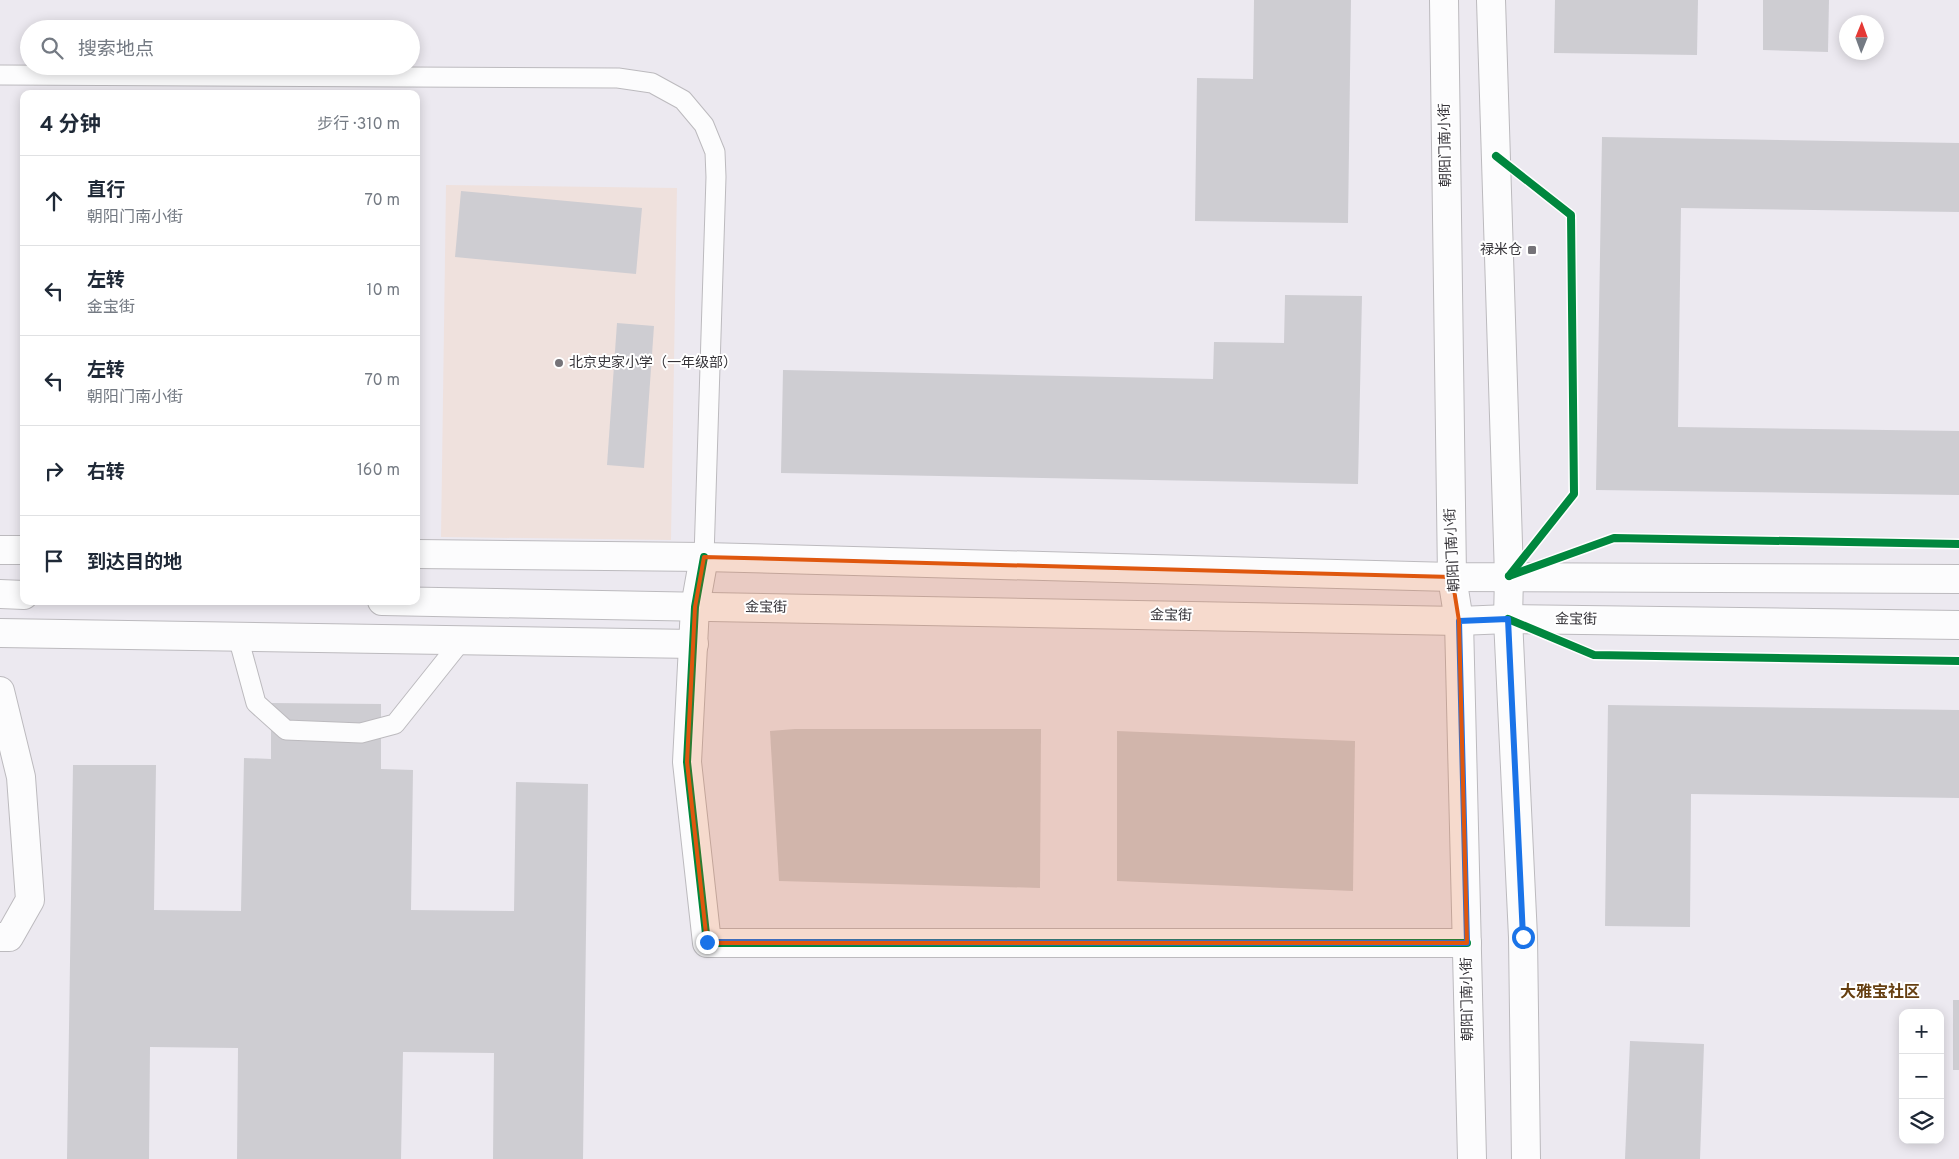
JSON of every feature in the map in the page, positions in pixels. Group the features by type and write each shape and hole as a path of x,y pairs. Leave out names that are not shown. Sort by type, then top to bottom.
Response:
{"main road":[{"name":"朝阳门南小街","path":"1444,0 1452,577 1459,621 1472,1159"},
{"path":"1491,0 1509,576 1508,619 1523,937 1526,1159"},
{"path":"0,550 20,550"},
{"path":"420,554 704,557 1452,577 1959,579"},
{"path":"704,557 695,607 686,762 707,942 1467,943"},
{"path":"0,594 20,595"},
{"name":"金宝街","path":"420,602 1459,621 1508,619 1959,626"},
{"path":"0,633 694,644"},
{"path":"0,691 21,777 30,900 9,937 0,937"}],"lane":[{"path":"0,74 20,74"},
{"path":"154,75 618,78 652,83 683,100 704,125 715,152 716,177 704,557"},
{"path":"238,637 256,703 286,730 361,733 395,724 462,640"}],"highlighted area":[{"path":"704,557 1452,577 1459,621 1467,943 707,943 687,762 695,607"}],"shaded area":[{"name":"北京史家小学（一年级部）","path":"446,185 677,188 671,540 441,537"}],"building":[{"path":"1254,0 1351,0 1348,223 1195,221 1197,78 1253,79"},
{"path":"1555,0 1698,0 1697,55 1554,53"},
{"path":"1763,0 1829,0 1828,52 1763,50"},
{"path":"1602,137 1959,143 1959,212 1681,208 1678,427 1959,431 1959,495 1596,490"},
{"path":"461,191 642,208 636,274 455,257"},
{"path":"1285,295 1362,296 1358,484 781,473 783,370 1213,379 1214,342 1284,343"},
{"path":"617,323 654,326 644,468 607,465"},
{"path":"271,703 381,704 381,769 413,770 411,910 514,911 516,782 588,784 583,1159 493,1159 494,1053 403,1052 401,1159 237,1159 238,1048 150,1047 149,1159 67,1159 73,765 156,765 154,910 241,911 244,758 271,759"},
{"path":"1608,705 1959,710 1959,798 1691,794 1690,927 1605,926"},
{"path":"795,729 1041,729 1040,888 779,881 770,731"},
{"path":"1117,731 1355,741 1353,891 1117,881"},
{"path":"1953,1000 1959,1000 1959,1070 1953,1070"},
{"path":"1630,1041 1704,1044 1700,1159 1625,1159"}],"cycle path":[{"path":"1496,156 1571,215 1574,494 1509,576"},
{"path":"1509,576 1614,538 1959,544"},
{"path":"704,557 695,607 687,762 707,943 1467,943"},
{"path":"1508,619 1594,655 1959,661"}],"place":[{"name":"禄米仓","path":"1532,250"},
{"name":"北京史家小学（一年级部）","path":"559,363"}],"district":[{"name":"大雅宝社区","path":"1880,993"}],"route":[{"path":"707,942 1467,943 1459,621 1508,619 1523,937"}]}
